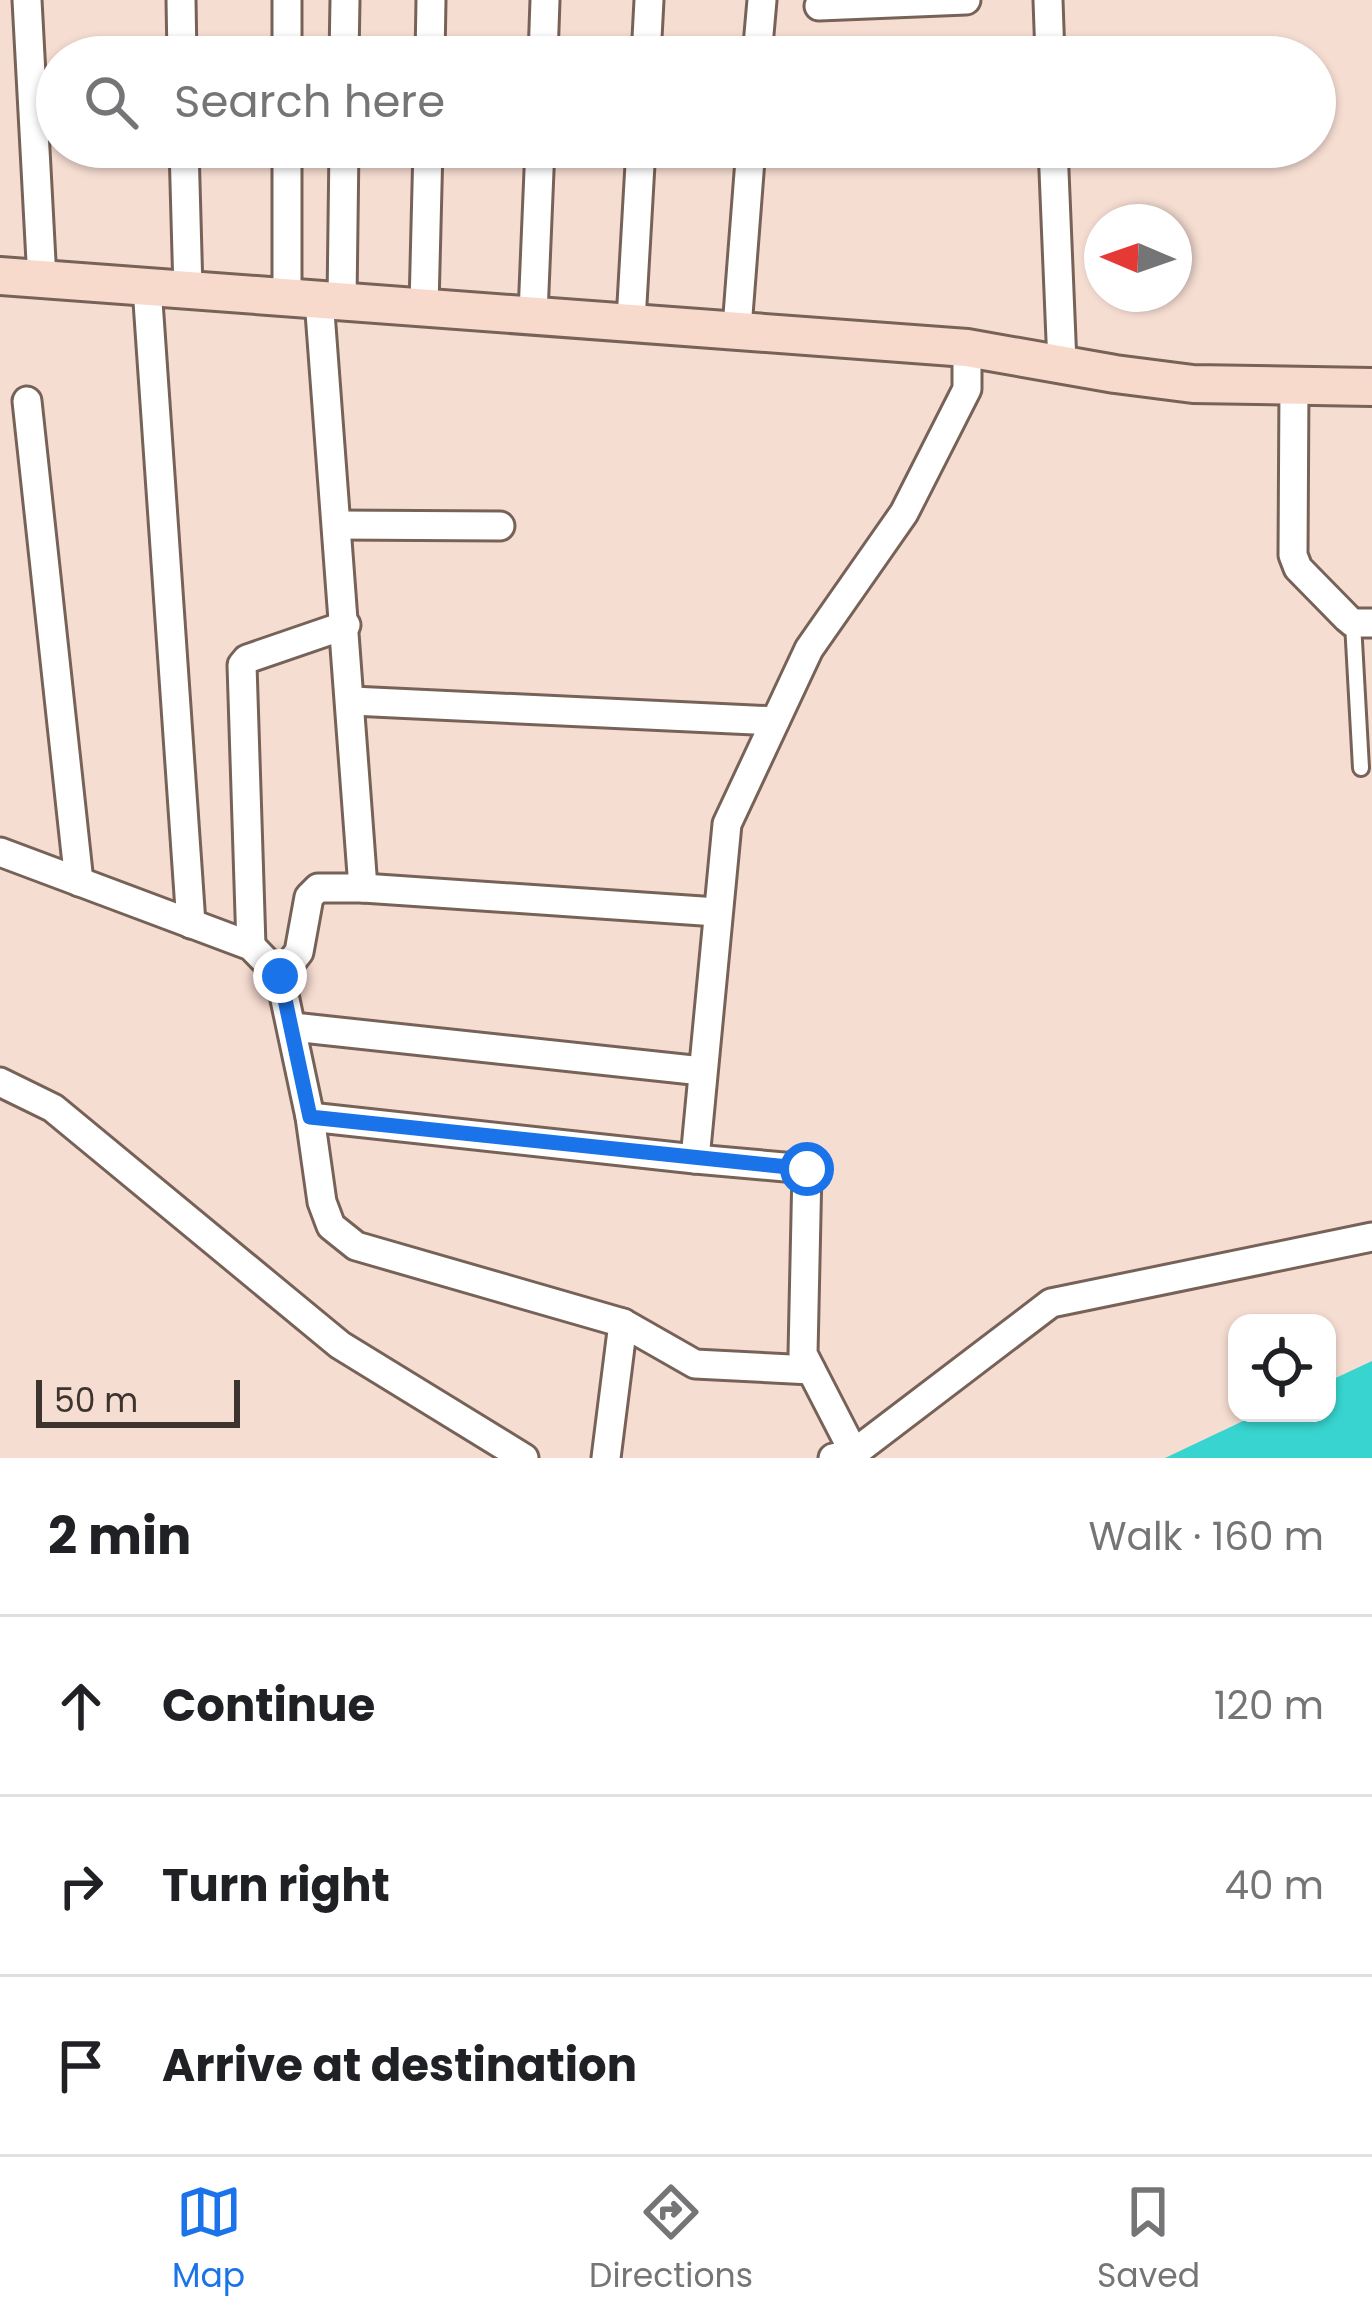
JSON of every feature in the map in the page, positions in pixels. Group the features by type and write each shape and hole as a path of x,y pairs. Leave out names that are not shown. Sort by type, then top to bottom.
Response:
{"street":[{"path":"27,0 42,280"},
{"path":"181,0 182,36"},
{"path":"286,0 286,36"},
{"path":"344,36 345,0"},
{"path":"430,36 431,0"},
{"path":"544,36 545,0"},
{"path":"647,36 649,0"},
{"path":"758,36 761,0"},
{"path":"819,6 966,0"},
{"path":"1048,0 1049,36"},
{"path":"185,168 188,290"},
{"path":"290,168 316,299 346,625 363,888"},
{"path":"316,299 340,168"},
{"path":"424,306 427,168"},
{"path":"533,314 538,168"},
{"path":"631,321 639,168"},
{"path":"737,328 749,168"},
{"path":"1054,168 1062,364"},
{"path":"0,276 968,348 1193,384 1372,387"},
{"path":"147,287 191,924"},
{"path":"695,1159 727,824 809,649 904,513 967,389 968,348"},
{"path":"1294,387 1293,555 1298,568 1362,623"},
{"path":"27,401 80,882"},
{"path":"338,525 500,526"},
{"path":"251,946 242,665 247,659 346,625"},
{"path":"352,701 775,721"},
{"path":"0,852 251,946 280,976 310,1117 322,1202 331,1226 356,1246 622,1323 695,1364 811,1370"},
{"path":"280,976 303,942 311,892 317,888 717,912"},
{"path":"293,1027 702,1071"},
{"path":"0,1082 53,1108 340,1345 524,1458"},
{"path":"310,1117 807,1169 803,1354 843,1456 1051,1303 1372,1237"},
{"path":"606,1458 622,1323"}],"lane":[{"path":"1361,768 1362,623"}],"water":[{"path":"1372,1361 1372,1458 1165,1458 1241,1422 1336,1422 1336,1378"}],"route":[{"path":"280,976 310,1117 807,1169"}]}
